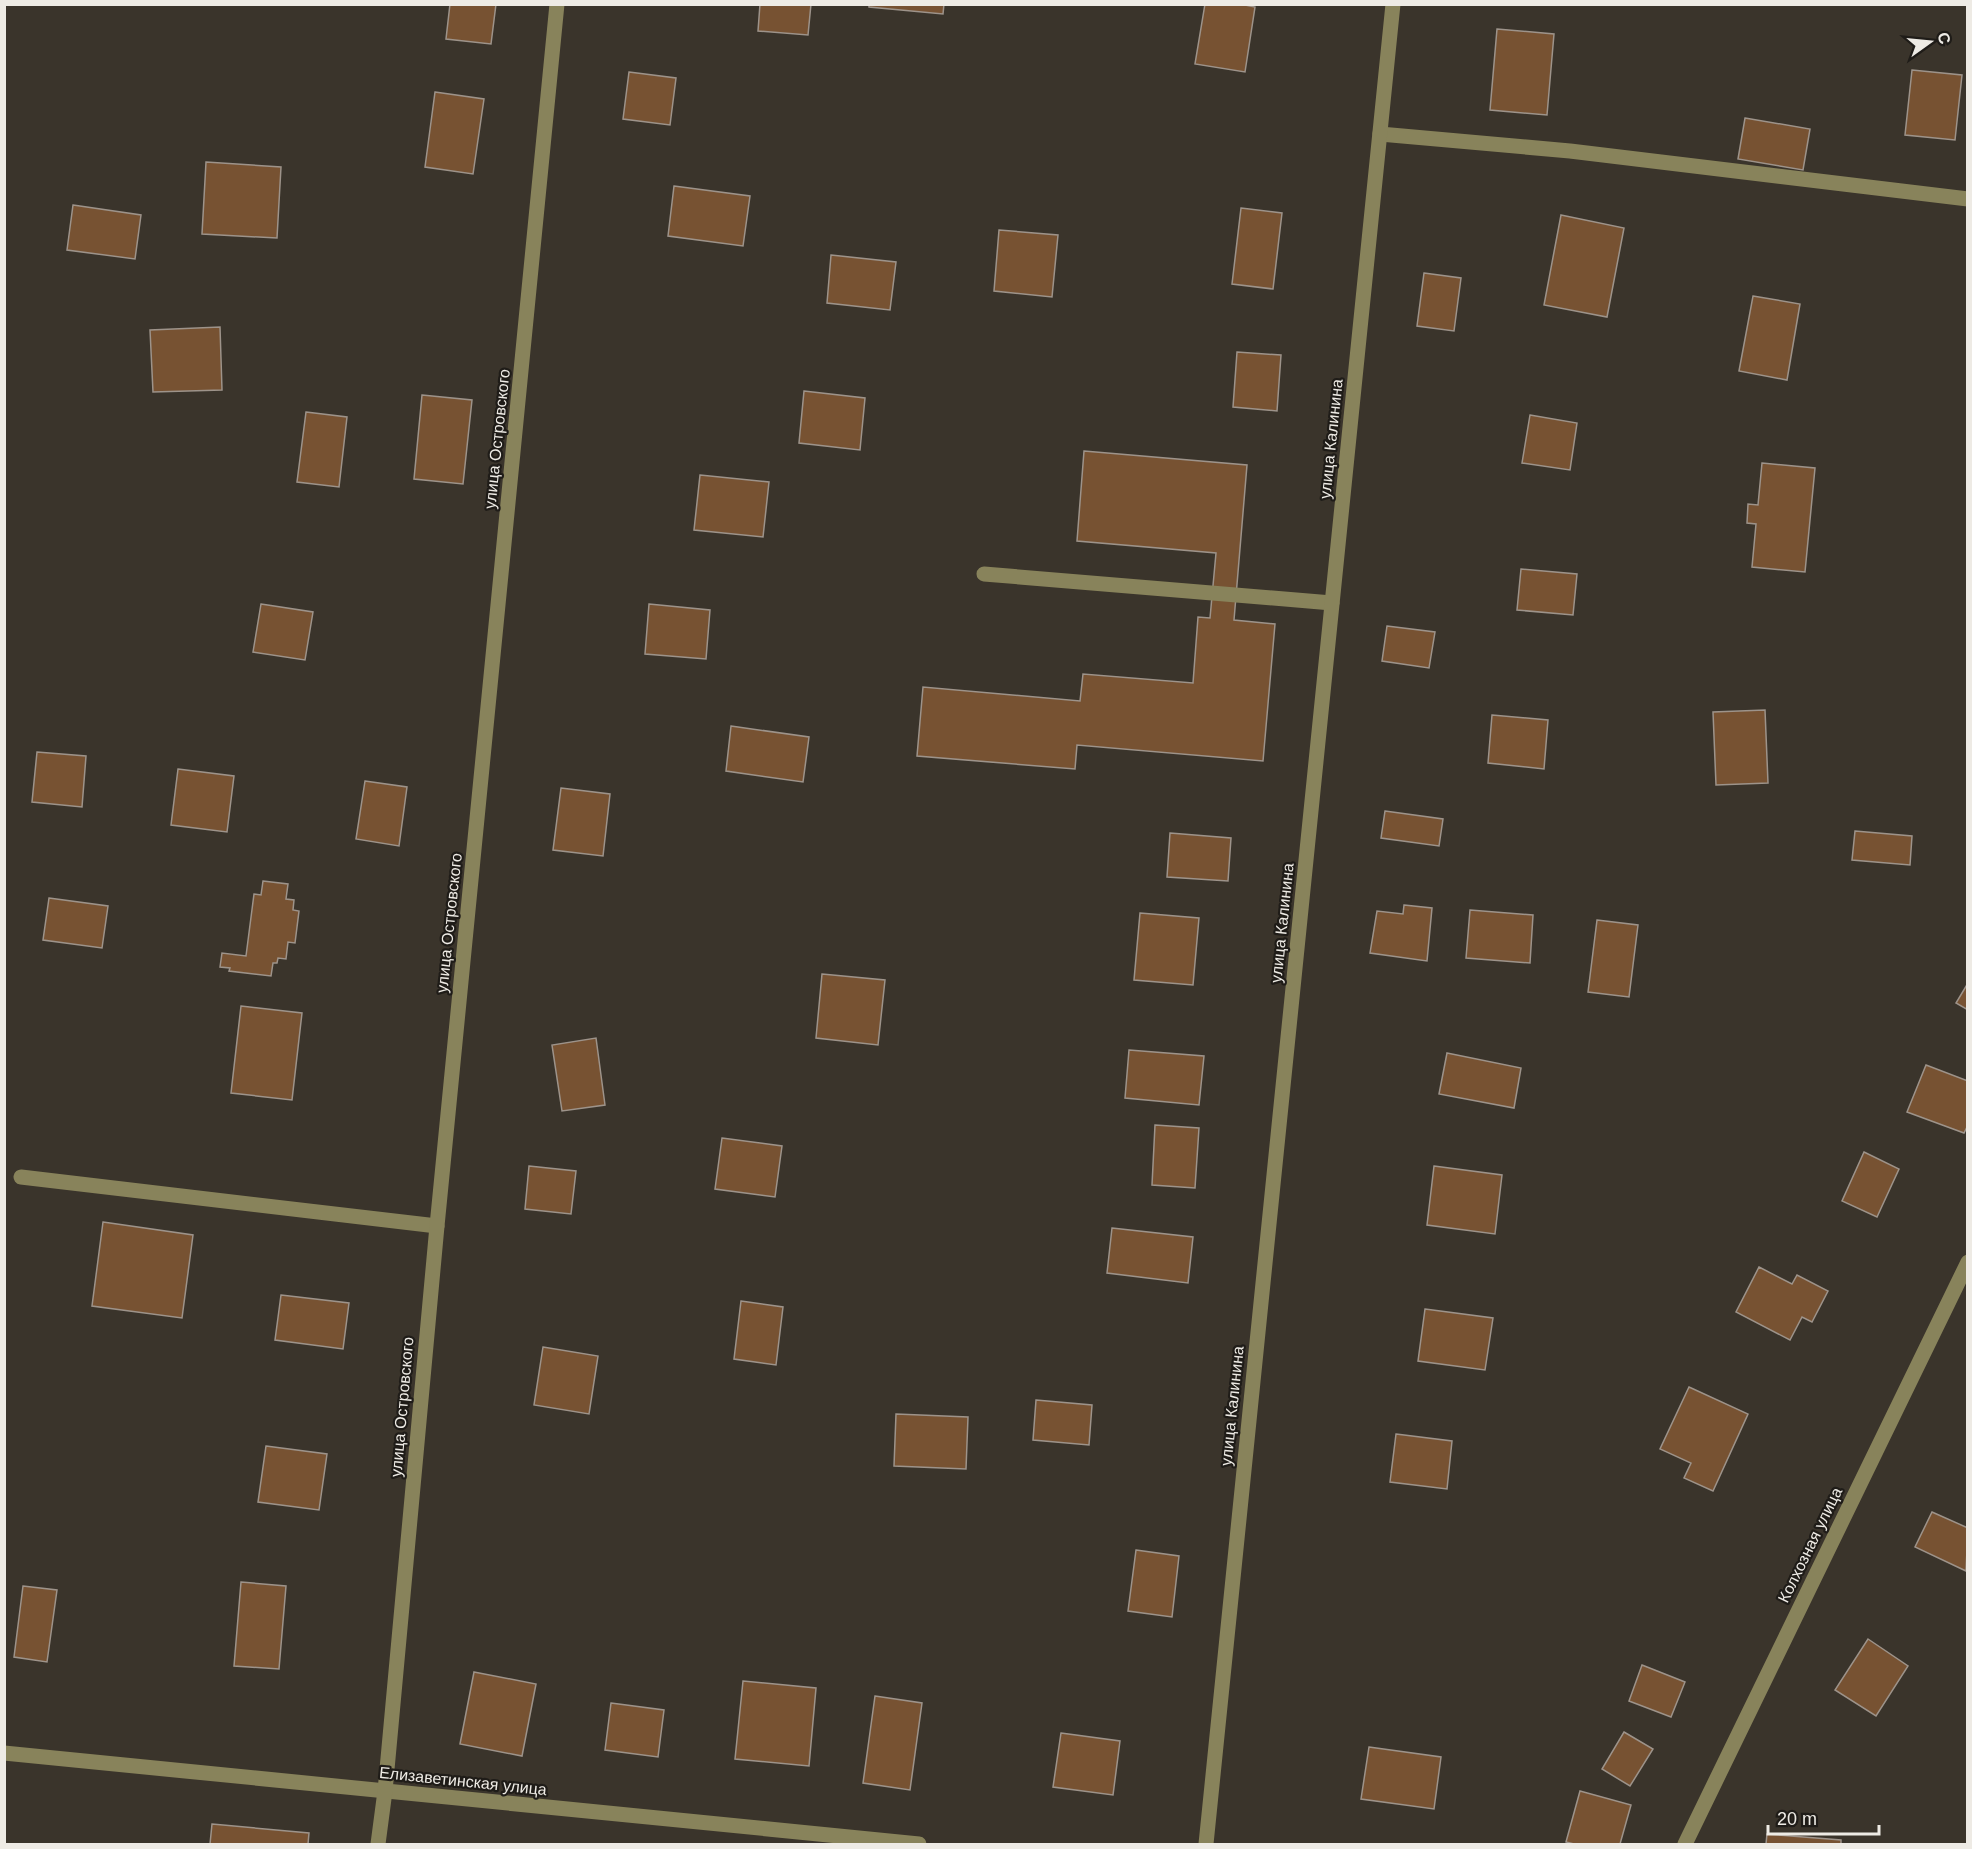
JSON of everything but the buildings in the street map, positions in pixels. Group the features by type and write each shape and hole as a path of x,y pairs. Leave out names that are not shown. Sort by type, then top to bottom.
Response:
{"street":[{"name":"улица Островского","path":"378,1845 558,4"},
{"name":"улица Калинина","path":"1206,1845 1393,4"},
{"path":"1380,134 1570,151 1968,199"},
{"path":"984,574 1332,603"},
{"path":"21,1177 437,1226"},
{"name":"Колхозная улица","path":"1685,1845 1968,1262"},
{"name":"Елизаветинская улица","path":"4,1753 919,1845"}]}
